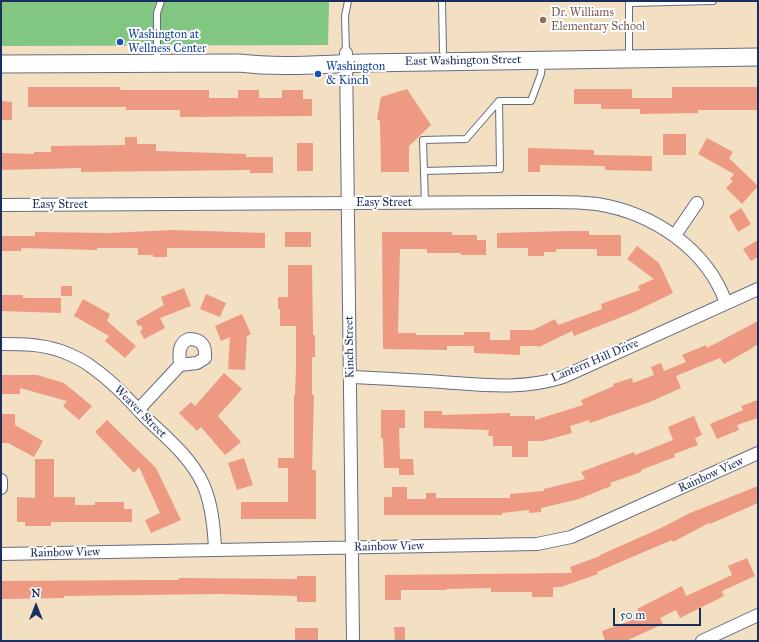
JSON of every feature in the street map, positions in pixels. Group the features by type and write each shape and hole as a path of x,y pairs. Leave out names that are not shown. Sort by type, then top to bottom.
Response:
{"main road":[{"name":"East Washington Street","path":"629,55 758,50"},
{"name":"East Washington Street","path":"1,64 239,63 318,66 346,58 443,51 542,56"},
{"name":"East Washington Street","path":"1,56 157,55 346,58 629,55 758,57"}],"street":[{"name":"Kinch Street","path":"346,58 353,641"},
{"name":"Easy Street","path":"1,205 587,203 623,210 641,216 675,235 714,277 726,303"},
{"path":"675,235 697,203"},
{"name":"Lantern Hill Drive","path":"350,376 500,386 526,386 546,382 570,373 758,289"},
{"name":"Weaver Street","path":"1,344 27,344 44,346 76,357 92,367 108,380 183,454 196,472 203,486 211,510 215,549"},
{"path":"138,410 180,365"},
{"name":"Rainbow View","path":"1,554 505,545 556,541 570,537 609,521 758,453"},
{"path":"1,480 1,488"},
{"path":"702,641 758,615"}],"lane":[{"path":"157,55 157,12 162,1"},
{"path":"346,58 345,16 348,1"},
{"path":"442,1 443,51"},
{"path":"629,55 629,2 713,1"},
{"path":"425,203 423,140 466,139 499,101 531,101 541,74 542,56"},
{"path":"424,171 500,169 499,101"}],"green space":[{"path":"1,1 329,1 328,45 1,46"}],"building":[{"path":"28,87 120,87 120,90 209,90 209,98 238,98 238,90 259,90 259,98 282,98 282,90 303,90 303,99 312,99 312,116 180,117 180,110 126,110 126,107 28,107"},
{"path":"672,87 758,87 758,110 698,110 698,113 640,114 640,109 601,109 601,104 574,104 574,89 632,89 632,98 672,98"},
{"path":"407,89 431,125 409,146 409,172 381,172 380,121 377,119 381,97"},
{"path":"1,101 12,102 12,120 1,120"},
{"path":"663,134 686,134 686,155 663,155"},
{"path":"125,137 137,137 137,144 156,144 156,151 246,154 246,157 273,157 273,173 250,173 250,170 81,172 81,168 1,170 1,153 34,154 34,152 51,152 51,146 125,145"},
{"path":"707,138 733,152 729,158 758,186 742,204 726,188 733,181 730,179 734,174 698,154"},
{"path":"297,143 313,143 313,171 297,171"},
{"path":"528,148 594,150 594,155 652,156 652,171 605,170 605,166 540,165 540,172 528,172"},
{"path":"741,208 751,224 738,232 729,216"},
{"path":"173,230 265,233 265,248 167,248 167,257 138,255 138,248 97,248 97,250 21,248 21,251 1,251 1,236 35,236 35,232 109,233"},
{"path":"589,231 589,235 621,235 621,256 597,256 597,249 556,249 556,252 544,252 544,256 528,256 528,248 497,248 497,233"},
{"path":"285,232 311,232 311,247 285,247"},
{"path":"382,232 452,232 452,235 477,235 477,240 486,240 486,255 427,253 427,249 400,249 398,333 416,333 416,335 464,335 464,332 490,332 490,340 510,340 510,330 533,330 555,319 558,325 602,309 601,304 640,290 638,286 654,279 627,259 637,246 659,263 673,293 634,312 574,336 572,331 539,347 520,346 520,355 474,353 474,346 447,346 447,350 383,349"},
{"path":"758,240 758,257 751,261 743,249"},
{"path":"288,265 312,265 313,335 315,335 315,357 312,357 312,395 314,395 312,470 316,470 316,519 241,519 241,502 288,502 288,468 278,468 278,458 294,458 296,326 280,326 278,297 288,297"},
{"path":"61,286 72,286 72,296 61,296"},
{"path":"184,288 191,306 160,318 165,328 144,339 140,331 143,329 141,325 138,326 136,321 164,305 161,297"},
{"path":"206,294 226,303 220,317 200,309"},
{"path":"1,295 23,295 23,298 61,298 61,313 1,311"},
{"path":"83,299 110,314 107,321 136,346 125,358 105,341 109,336 74,316"},
{"path":"242,314 251,334 247,336 245,370 228,369 230,337 221,341 215,326"},
{"path":"758,321 758,344 749,350 724,364 720,358 676,376 681,388 650,402 590,423 589,420 570,426 572,433 543,441 528,441 528,457 512,457 512,446 493,446 493,436 488,436 489,430 424,428 424,411 442,411 442,415 510,413 510,416 535,416 535,420 583,405 581,400 614,386 613,384 632,378 633,383 654,375 651,367 661,363 664,371 686,362 682,355 706,345 707,348"},
{"path":"224,373 242,389 218,416 241,442 225,455 201,427 197,431 179,413 191,402 195,406"},
{"path":"1,375 37,375 64,383 92,406 79,420 63,406 67,401 20,388 20,394 1,394"},
{"path":"758,400 758,418 737,425 739,430 717,439 710,424 743,410 741,406"},
{"path":"381,410 405,410 405,428 399,428 400,459 413,459 414,475 399,475 399,468 384,468 383,438 381,438"},
{"path":"1,414 15,414 15,425 43,441 34,457 8,443 1,443"},
{"path":"694,416 702,435 695,438 698,445 674,454 675,457 641,470 641,472 610,483 611,486 579,499 541,508 541,512 529,513 529,510 502,513 502,515 384,515 384,497 392,497 392,487 407,487 407,499 426,499 426,493 436,493 436,498 510,498 510,494 544,491 544,489 585,479 581,472 634,452 635,455 673,440 668,427"},
{"path":"107,420 156,468 181,520 151,533 145,520 160,513 139,467 134,473 95,432"},
{"path":"244,458 253,485 237,490 228,463"},
{"path":"35,459 54,459 54,497 75,497 75,505 95,505 95,502 124,502 124,509 132,509 132,522 51,522 51,526 25,526 25,522 17,522 17,497 35,498"},
{"path":"758,486 758,503 710,524 709,523 673,542 672,540 597,572 598,574 561,587 553,587 553,597 532,597 532,592 491,592 491,588 401,590 401,600 385,600 385,575 572,573 570,567 600,556 690,513"},
{"path":"747,558 755,576 722,591 724,596 680,618 676,610 660,618 663,624 626,641 605,641 602,631 641,617 637,609 682,586 686,596 732,575 728,566"},
{"path":"297,576 316,576 316,602 297,602 297,596 218,594 64,596 64,598 2,599 2,581 179,580 179,578 297,579"},
{"path":"394,627 405,627 405,641 395,641"},
{"path":"295,628 318,628 318,641 295,641"}],"place":[{"name":"Dr. Williams Elementary School","path":"543,20"},
{"name":"Washington at Wellness Center","path":"120,42"},
{"name":"Washington & Kinch","path":"318,74"}]}
